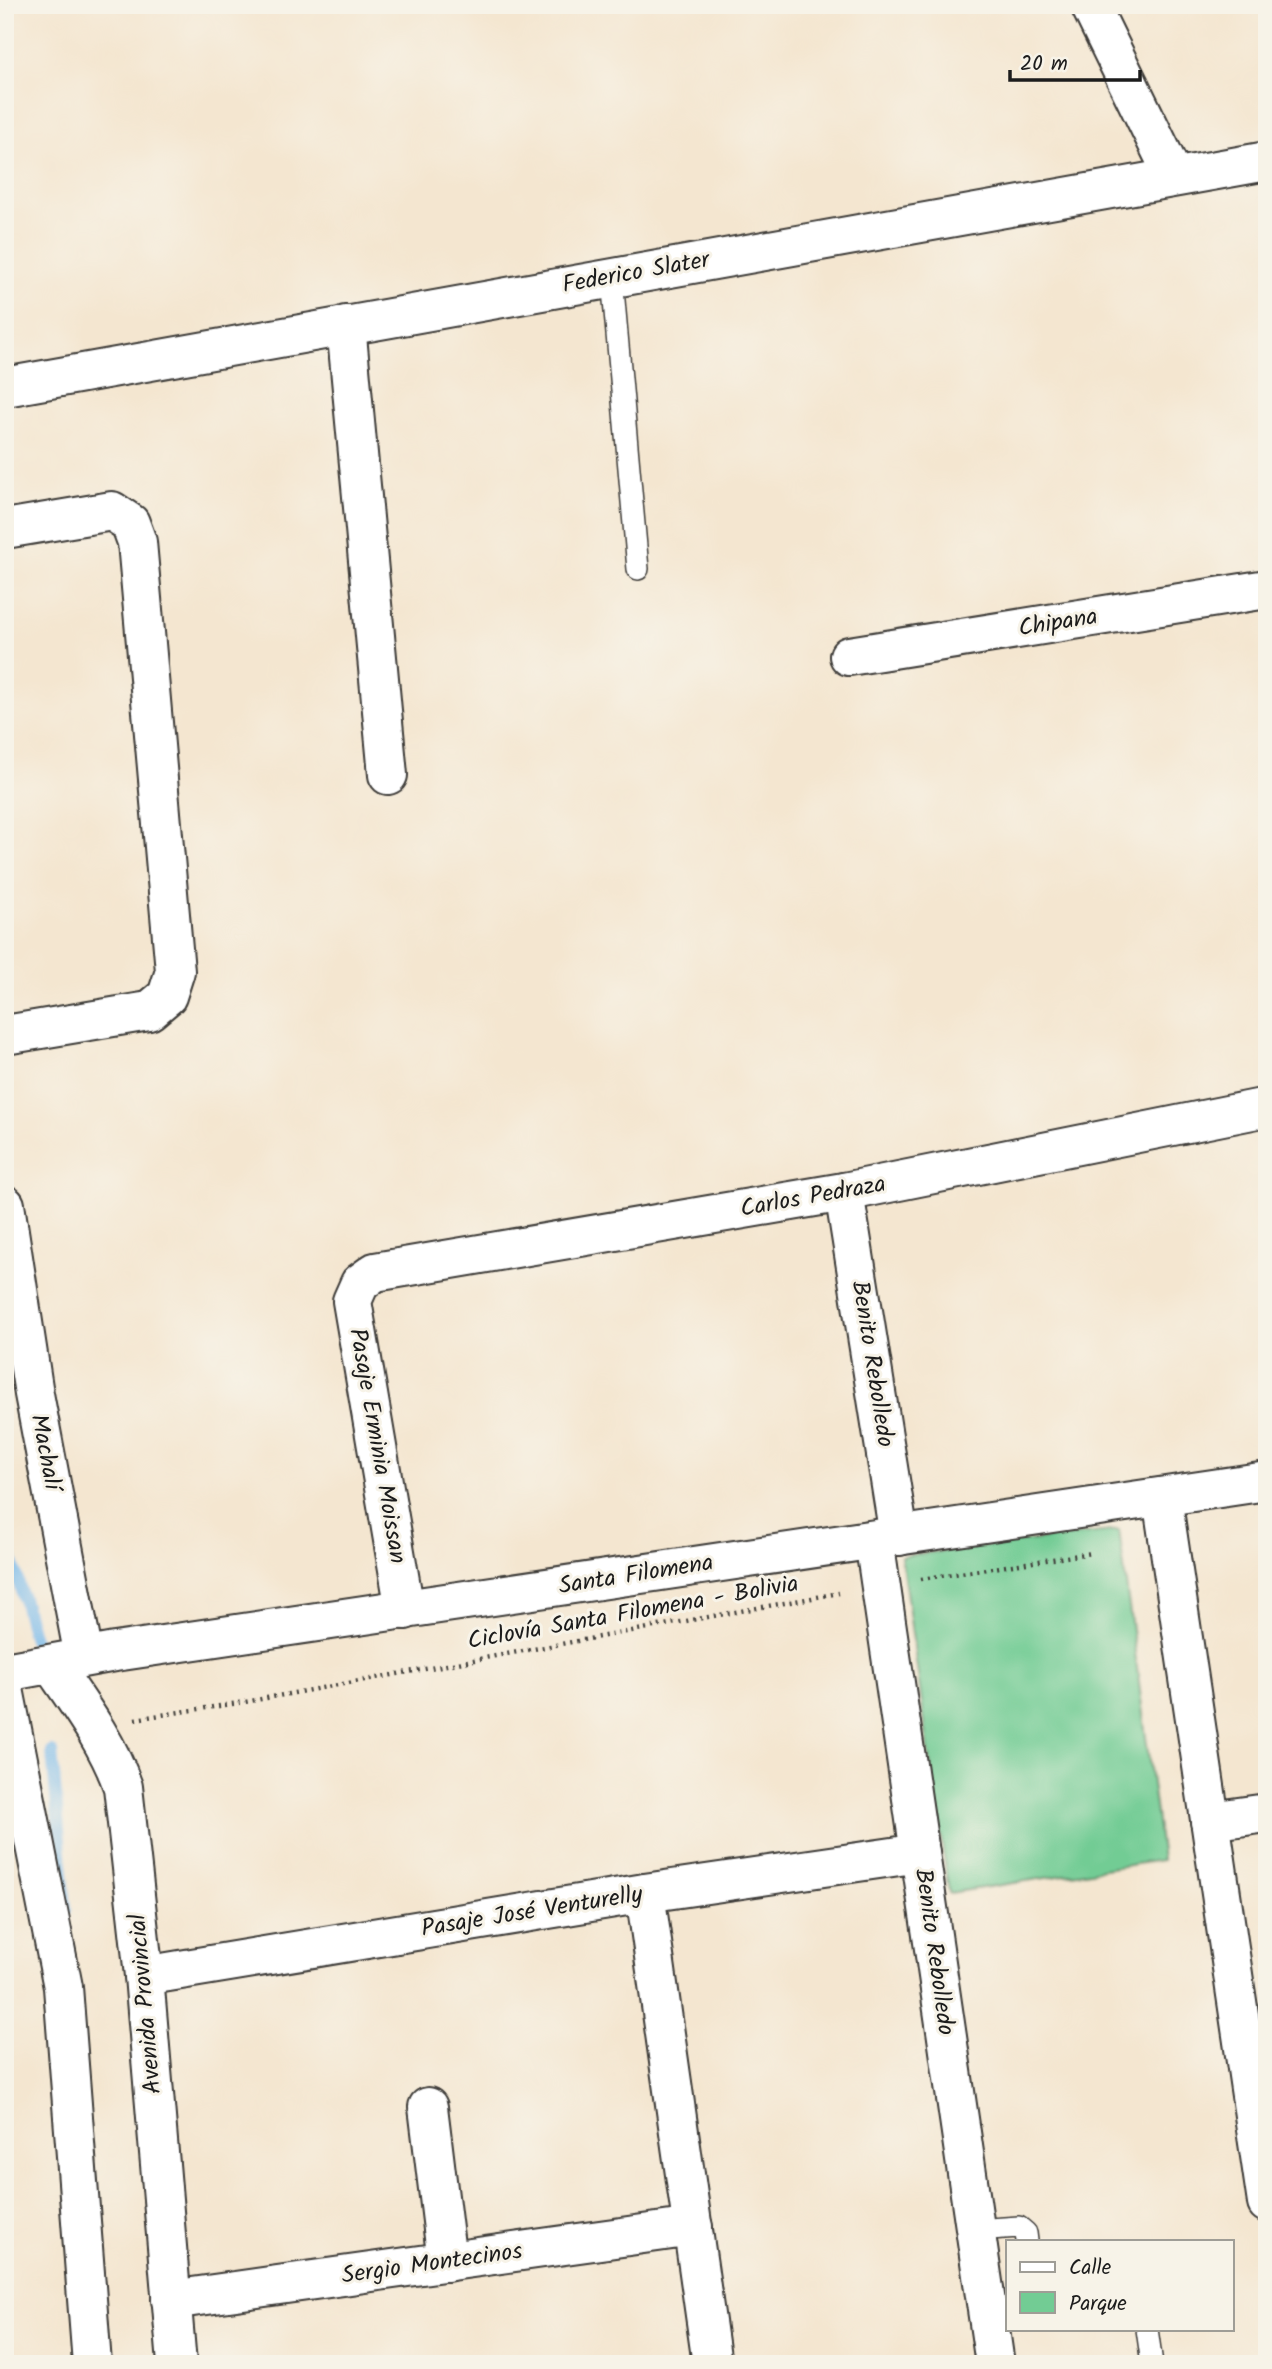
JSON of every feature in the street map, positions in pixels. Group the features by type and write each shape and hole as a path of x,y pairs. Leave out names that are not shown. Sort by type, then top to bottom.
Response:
{"street":[{"path":"1090,5 1174,177"},
{"name":"Federico Slater","path":"5,387 1267,161"},
{"path":"346,325 388,775"},
{"path":"5,529 111,511 130,523 137,542 175,971 167,996 149,1011 5,1035"},
{"name":"Chipana","path":"849,656 1267,589"},
{"name":"Carlos Pedraza","path":"360,1283 375,1272 844,1192 1267,1107"},
{"name":"Benito Rebolledo","path":"844,1192 886,1538 880,1586 995,2364"},
{"name":"Machalí","path":"5,1205 34,1394 68,1661"},
{"name":"Pasaje Erminia Moissan","path":"360,1283 352,1301 405,1610"},
{"name":"Santa Filomena","path":"5,1672 1267,1481"},
{"path":"1162,1497 1210,1821 1258,2086 1267,2203"},
{"name":"Avenida Provincial","path":"68,1661 93,1726 123,1787 144,1976 177,2364"},
{"path":"5,1694 63,1987 92,2364"},
{"path":"1210,1821 1267,1813"},
{"name":"Pasaje José Venturelly","path":"144,1976 645,1893 920,1853"},
{"path":"645,1893 712,2364"},
{"path":"428,2107 447,2262"},
{"name":"Sergio Montecinos","path":"171,2300 692,2227"}],"lane":[{"path":"612,278 638,569"},
{"path":"975,2230 1019,2227 1026,2233 1027,2240"},
{"path":"1147,2330 1152,2364"}],"path":[{"name":"Ciclovía Santa Filomena - Bolivia","path":"93,1726 246,1702 880,1586 1100,1551"}],"green space":[{"path":"1119,1530 1162,1860 949,1893 901,1556"}],"waterway":[{"path":"5,1532 35,1643"},
{"path":"52,1752 66,1910"}]}
